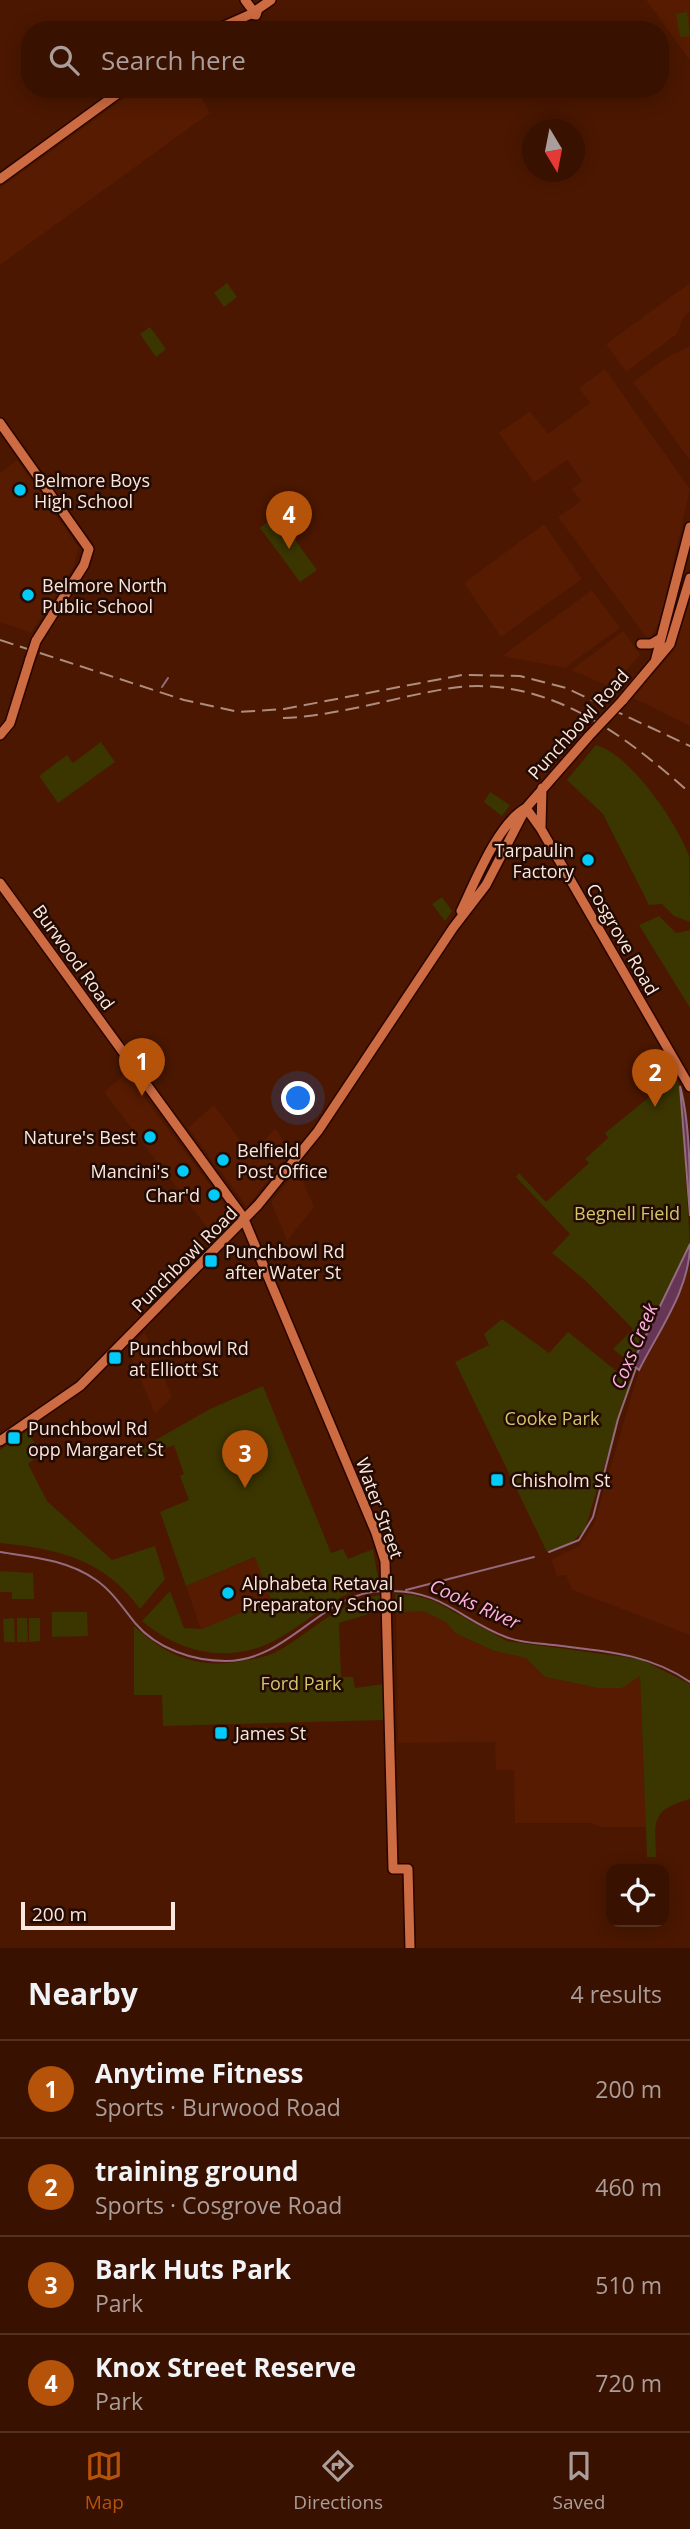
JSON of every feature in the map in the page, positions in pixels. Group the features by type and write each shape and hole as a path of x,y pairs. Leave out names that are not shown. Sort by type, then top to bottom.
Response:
{"main road":[{"path":"228,21 271,0"},
{"path":"0,179 112,98"},
{"path":"0,424 89,549 84,565 36,641 10,723 0,735"},
{"name":"Punchbowl Road","path":"654,662 690,527"},
{"name":"Punchbowl Road","path":"0,1441 76,1390 245,1220 318,1131 485,885 526,808 545,783 662,656 674,635 690,578"},
{"path":"641,644 651,645 662,638"},
{"path":"541,829 545,783"},
{"name":"Cosgrove Road","path":"526,808 541,829 690,1087"},
{"name":"Burwood Road","path":"0,883 245,1220"},
{"name":"Water Street","path":"245,1220 376,1533 385,1561 393,1869 408,1869 410,1948"}],"shaded area":[{"path":"646,0 690,0 690,60 669,31 669,21 661,21"},
{"path":"125,98 201,98 210,113 0,265 0,188"},
{"path":"690,283 690,311 683,318 677,334 626,372 606,344"},
{"path":"690,346 690,460 633,382 669,356"},
{"path":"605,369 690,489 660,621 651,638 645,636 558,517 581,501 572,489 582,481 567,460 534,483 499,433 530,411 548,434 590,403 579,388"},
{"name":"Belmore North Public School","path":"17,460 79,548 73,568 31,633 0,622 0,473"},
{"path":"544,524 582,579 501,637 464,583"},
{"path":"592,590 620,628 565,668 502,656"},
{"path":"690,601 690,726 633,698 673,651"},
{"path":"623,631 640,655 628,669 606,685 571,670"},
{"path":"126,1073 234,1217 215,1238 104,1092"},
{"path":"680,1086 688,1132 690,1216"},
{"path":"214,1105 252,1156 275,1128 291,1151 247,1207 188,1128"},
{"path":"298,1169 314,1207 287,1241 271,1202"},
{"path":"690,1244 689,1261 679,1293 639,1370 632,1364"},
{"path":"690,1266 690,1635 572,1590 566,1575 557,1576 551,1560 579,1546 594,1524 639,1370 669,1316"},
{"path":"145,1332 172,1397 155,1414 128,1349"},
{"name":"Alphabeta Retaval Preparatory School","path":"256,1557 271,1601 201,1630 186,1586"},
{"path":"423,1611 446,1622 455,1633 494,1651 526,1658 545,1677 598,1688 640,1675 646,1827 600,1827 592,1823 515,1823 514,1770 496,1770 495,1742 398,1743 396,1613"}],"green space":[{"path":"687,12 690,36 680,37 676,14"},
{"path":"227,283 237,297 224,307 214,293"},
{"path":"150,327 166,349 156,357 140,334"},
{"path":"277,515 317,570 300,582 260,528"},
{"path":"101,742 115,762 58,803 39,776 67,755 73,763"},
{"path":"596,745 609,751 637,775 663,809 683,842 689,856 690,922 674,916 662,904 649,905 603,814 567,780"},
{"path":"490,792 510,805 502,816 484,802"},
{"path":"442,897 452,911 445,921 432,904"},
{"path":"659,916 676,933 690,930 690,1008 639,925"},
{"name":"Begnell Field","path":"675,1076 680,1086 690,1244 632,1364 613,1349 633,1329 586,1281 552,1253 570,1234 516,1177 519,1173 546,1202 589,1163 585,1159 608,1138 605,1133"},
{"name":"Cooke Park","path":"502,1319 549,1353 568,1332 630,1382 585,1529 570,1544 547,1552 455,1362 489,1345 484,1334"},
{"path":"263,1386 331,1553 343,1549 348,1559 373,1549 379,1584 339,1599 263,1646 227,1653 191,1648 174,1642 142,1621 170,1591 184,1628 202,1629 271,1600 255,1557 186,1586 160,1512 189,1500 180,1476 184,1474 174,1445 141,1458 138,1450 210,1409"},
{"path":"27,1431 41,1453 28,1464 47,1501 112,1560 155,1546 165,1579 140,1609 111,1578 79,1560 61,1553 0,1543 0,1450"},
{"path":"0,1571 33,1573 34,1599 12,1599 12,1592 0,1592"},
{"path":"395,1594 434,1601 507,1641 640,1659 690,1684 690,1799 661,1813 655,1834 656,1857 647,1857 640,1676 622,1688 598,1688 545,1677 526,1658 494,1651 455,1633 446,1622 423,1611 396,1613"},
{"name":"Ford Park","path":"381,1595 382,1610 339,1623 341,1677 353,1677 355,1688 384,1684 384,1720 163,1726 162,1695 134,1695 134,1626 158,1645 184,1658 226,1663 274,1653 341,1609"},
{"path":"52,1612 87,1612 88,1636 52,1637"},
{"path":"14,1618 15,1642 4,1642 3,1619"},
{"path":"17,1618 27,1618 28,1642 17,1642"},
{"path":"29,1618 40,1618 40,1641 29,1642"}],"waterway":[{"path":"162,687 168,678"},
{"name":"Coxs Creek","path":"549,1552 579,1540 593,1517 618,1419 636,1368"},
{"name":"Cooks River","path":"0,1552 50,1560 85,1573 107,1589 135,1623 154,1640 176,1652 201,1659 226,1661 248,1658 269,1650 342,1602 361,1594 383,1591"},
{"name":"Coxs Creek","path":"406,1590 534,1557"},
{"name":"Cooks River","path":"389,1591 423,1595 512,1639 641,1659 674,1672 690,1682"}],"railway":[{"path":"0,640 184,700 239,712 284,709 462,675 520,676 566,688 690,746"},
{"path":"283,718 344,710 445,689 481,686 515,690 548,699 579,712 608,729 690,793"}],"place":[{"name":"Belmore Boys High School","path":"20,490"},
{"name":"Knox Street Reserve","path":"289,549"},
{"name":"Belmore North Public School","path":"28,595"},
{"name":"Tarpaulin Factory","path":"588,860"},
{"name":"Anytime Fitness","path":"142,1096"},
{"name":"training ground","path":"655,1107"},
{"name":"Nature's Best","path":"150,1137"},
{"name":"Belfield Post Office","path":"223,1160"},
{"name":"Mancini's","path":"183,1171"},
{"name":"Char'd","path":"214,1195"},
{"name":"Punchbowl Rd after Water St","path":"211,1261"},
{"name":"Punchbowl Rd at Elliott St","path":"115,1358"},
{"name":"Punchbowl Rd opp Margaret St","path":"14,1438"},
{"name":"Chisholm St","path":"497,1480"},
{"name":"Bark Huts Park","path":"245,1488"},
{"name":"Alphabeta Retaval Preparatory School","path":"228,1593"},
{"name":"James St","path":"221,1733"}]}
